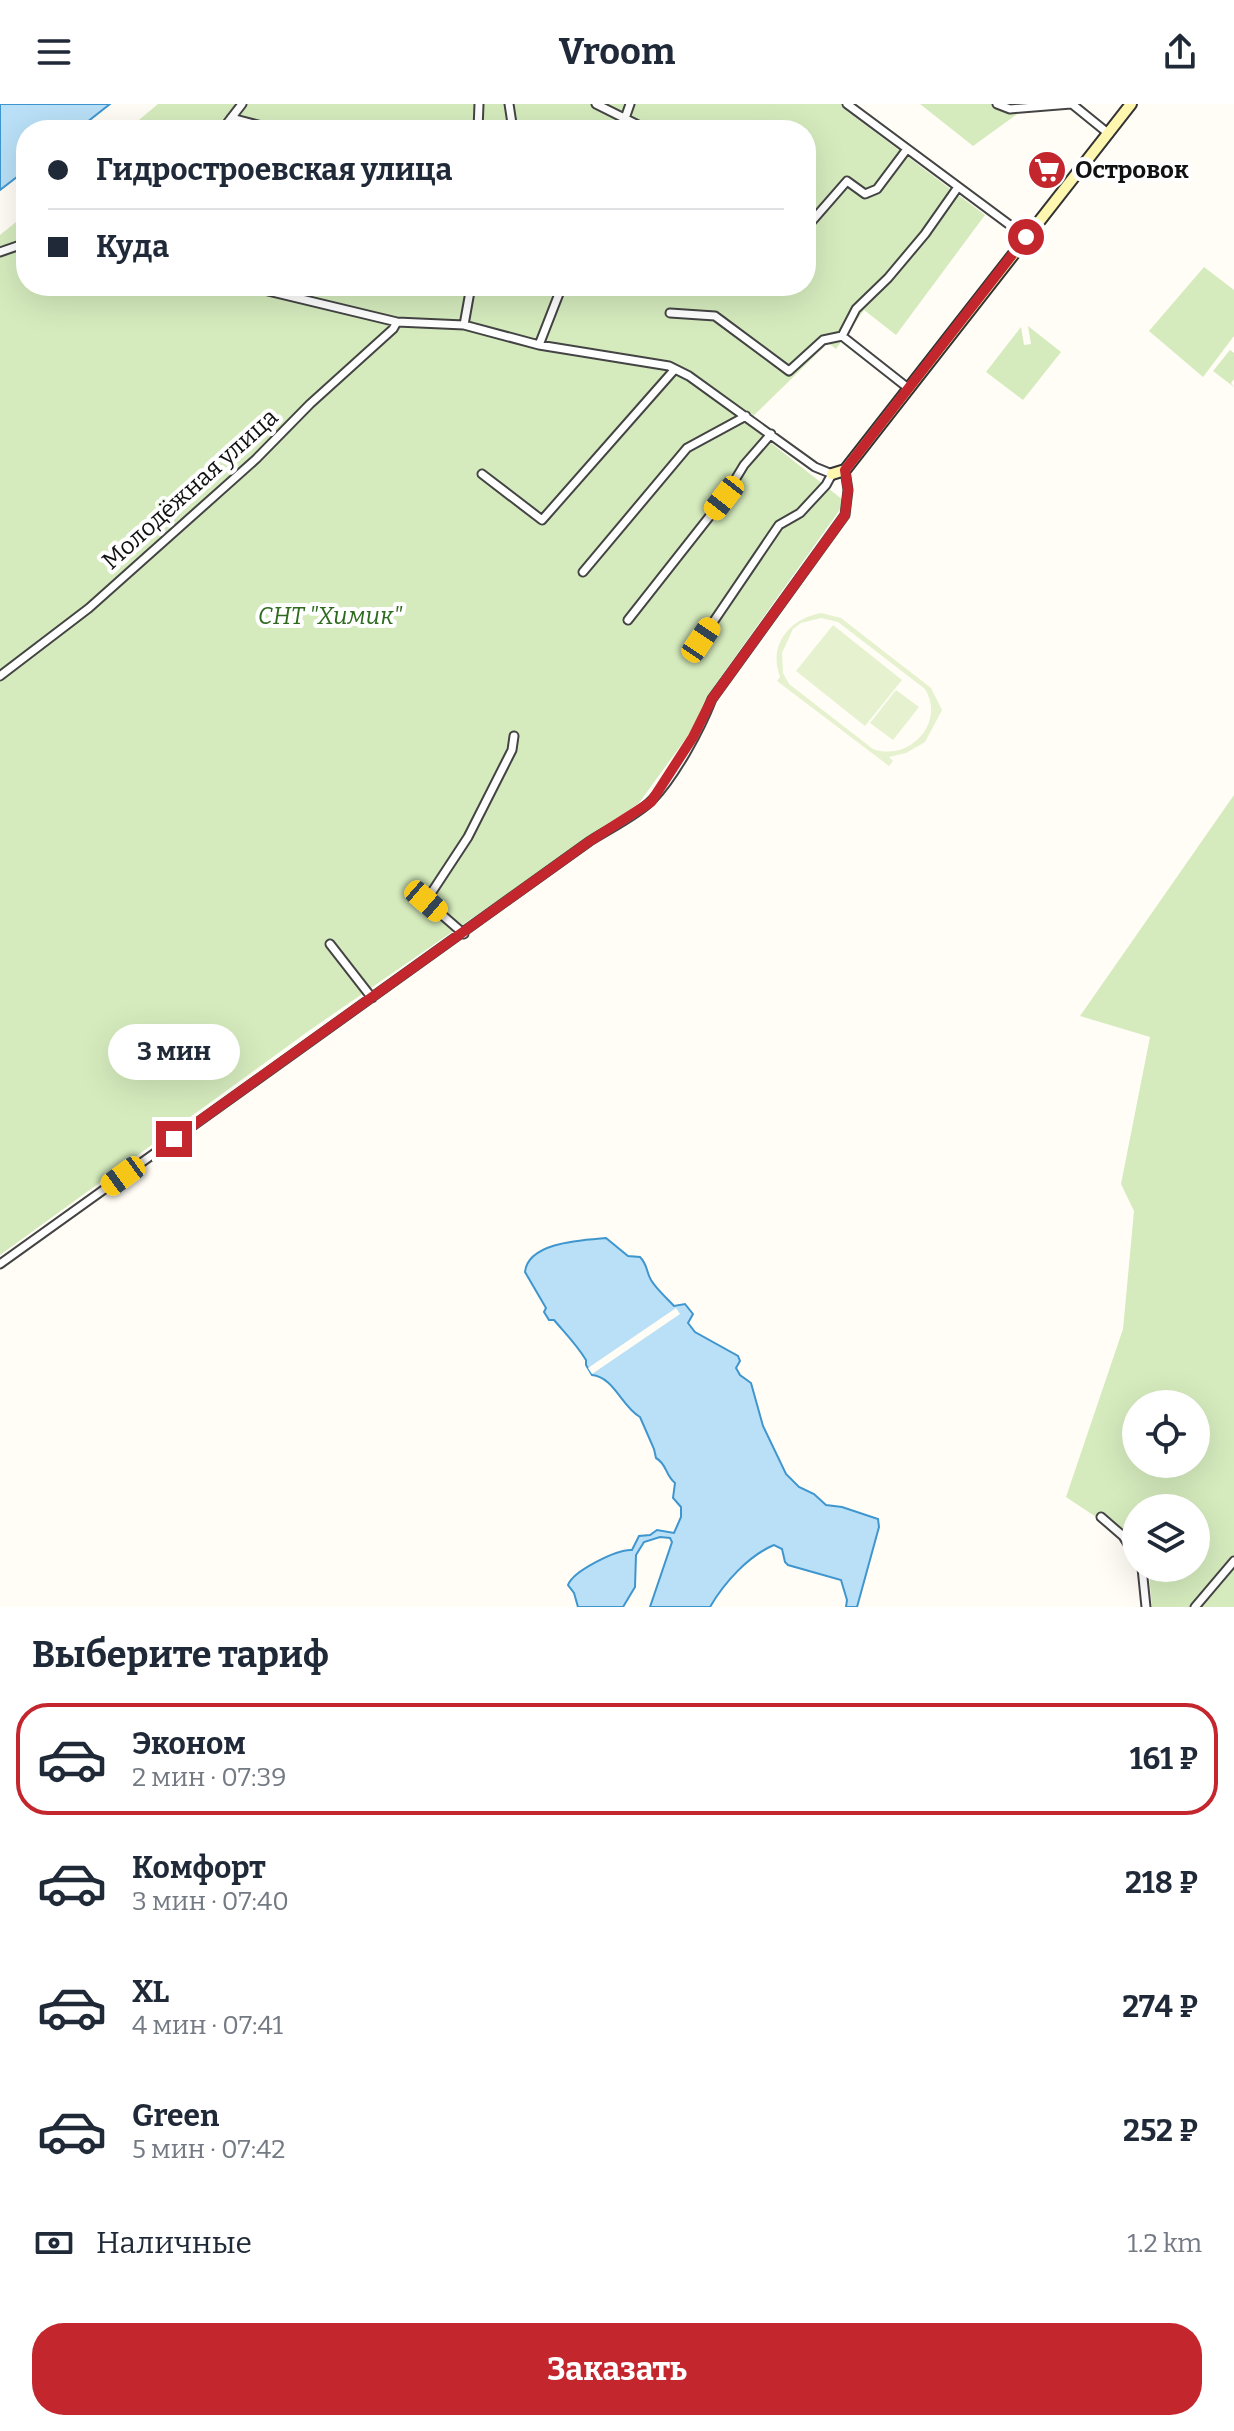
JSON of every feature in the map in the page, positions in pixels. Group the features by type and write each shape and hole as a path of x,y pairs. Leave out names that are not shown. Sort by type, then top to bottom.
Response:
{"street":[{"path":"239,120 231,118 242,104"},
{"path":"596,104 624,119 630,104"},
{"path":"847,104 1026,237"},
{"path":"997,104 1010,109 1071,104 1109,134"},
{"path":"289,296 397,322 464,325 539,345 675,369 815,467 832,474 845,470 1131,104"},
{"path":"816,217 847,181 865,194 877,189 907,149"},
{"path":"842,336 856,309 888,278 925,234 958,187"},
{"path":"464,325 469,296"},
{"path":"539,345 558,296"},
{"path":"670,313 715,316 789,371 823,340 842,336"},
{"name":"Молодёжная улица","path":"0,676 93,605 256,459 397,322"},
{"path":"842,336 908,388"},
{"path":"482,474 542,520 675,369"},
{"path":"583,572 687,448 746,416"},
{"path":"628,620 724,498 744,465 771,434"},
{"path":"0,1264 590,841 651,802 693,737 712,699 845,515 848,490 845,470"},
{"path":"701,640 779,525 800,513 832,474"},
{"path":"464,934 426,901 468,837 512,750 514,736"},
{"path":"330,944 372,998"},
{"path":"1101,1517 1122,1535"},
{"path":"1195,1607 1234,1561"},
{"path":"1143,1582 1146,1607"}],"green space":[{"name":"СНТ \"Химик\"","path":"158,104 846,104 843,108 985,215 896,335 864,310 836,349 828,343 746,423 843,500 839,511 715,685 697,723 639,803 310,1030 0,1255 0,235 16,222 16,296 816,296 816,120 139,120"},
{"path":"920,104 1031,104 973,146"},
{"path":"1204,267 1234,290 1234,336 1203,377 1149,331"},
{"path":"1028,326 1061,352 1023,400 986,372 1021,327 1024,345 1031,344"},
{"path":"1230,350 1234,353 1234,379 1231,383 1234,387 1213,371"},
{"path":"821,613 841,618 931,688 942,710 925,742 906,753 889,757 893,761 889,766 777,681 780,677 777,665 779,644 791,627","holes":["821,618 838,622 925,689 931,715 920,737 911,745 886,752 873,749 789,684 783,673 782,653 793,629 801,623"]},
{"path":"833,625 902,680 865,726 796,671"},
{"path":"896,690 919,707 893,740 870,723"},
{"path":"1234,795 1234,1607 1152,1607 1150,1582 1210,1582 1210,1494 1122,1494 1122,1534 1066,1497 1123,1329 1134,1211 1121,1184 1150,1037 1080,1016"}],"water":[{"path":"0,104 110,104 90,120 16,120 16,178 0,190"},
{"path":"606,1238 628,1256 640,1257 653,1284 674,1306 685,1304 693,1314 688,1323 695,1332 738,1356 740,1361 736,1368 751,1383 763,1426 786,1474 826,1505 878,1519 879,1527 857,1607 846,1607 841,1580 788,1565 782,1549 774,1545 738,1571 710,1607 650,1607 672,1542 670,1538 660,1537 644,1542 636,1555 635,1587 623,1607 578,1607 568,1585 578,1573 606,1557 632,1550 639,1536 650,1535 657,1530 674,1533 681,1517 681,1507 673,1498 675,1483 656,1458 640,1417 606,1381 592,1375 575,1344 554,1320 549,1320 544,1312 546,1308 525,1272 528,1262 546,1249 558,1244"}],"pier":[{"path":"676,1308 680,1314 592,1374 588,1368"}],"place":[{"name":"Островок","path":"1047,170"}],"route":[{"path":"174,1139 590,841 651,802 693,737 712,699 845,515 848,490 845,470 1026,237"}]}
